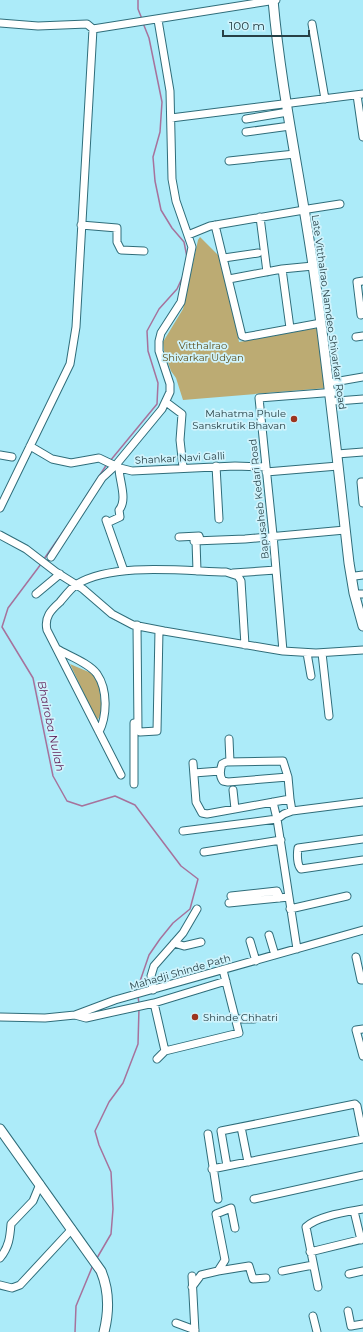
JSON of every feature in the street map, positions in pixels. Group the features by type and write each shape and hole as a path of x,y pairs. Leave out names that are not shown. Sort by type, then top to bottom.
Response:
{"main road":[{"name":"Late Vitthalrao Namdeo Shivarkar Road","path":"273,0 334,382 339,454 359,576 363,611"},
{"name":"Late Vitthalrao Namdeo Shivarkar Road","path":"276,0 290,126 306,209 321,323 334,395"},
{"name":"Late Vitthalrao Namdeo Shivarkar Road","path":"339,454 338,466 345,530 354,593 363,626"},
{"path":"0,1129 88,1250 102,1272 106,1283 108,1304 104,1332"}],"street":[{"path":"0,23 38,26 86,24 93,29 158,20 276,0"},
{"path":"51,557 102,478 117,467 166,402 170,392 170,384 160,356 159,341 161,333 181,302 191,259 192,247 176,201 172,179 170,146 171,118 168,76 158,20"},
{"path":"312,24 325,99"},
{"path":"0,508 70,364 76,327 93,29"},
{"path":"246,119 325,99 360,95 363,137"},
{"path":"171,118 289,107"},
{"path":"246,132 290,126"},
{"path":"229,161 295,154"},
{"path":"188,235 215,225 340,204"},
{"path":"260,217 267,272"},
{"path":"81,225 117,228 117,242 121,250 144,251"},
{"path":"215,225 242,336 245,337 321,323"},
{"path":"224,258 258,253"},
{"path":"229,279 282,269 313,266"},
{"path":"282,269 290,328"},
{"path":"361,315 357,282 363,281"},
{"path":"334,382 363,377"},
{"path":"334,395 363,399"},
{"name":"Bapusaheb Kedari Road","path":"283,651 259,398 334,395"},
{"path":"166,402 182,414 180,440 183,467"},
{"name":"Shankar Navi Galli","path":"30,446 52,459 71,464 99,458 117,467 132,471 216,466 266,470 338,466"},
{"path":"339,454 363,452"},
{"path":"0,455 12,457"},
{"path":"216,466 219,519"},
{"path":"117,467 124,500 122,507 119,510 120,517 107,521 124,571"},
{"path":"363,482 361,482 363,502"},
{"path":"196,541 245,539 273,535 345,530"},
{"path":"0,535 26,550 77,585 112,614 135,625 283,651 322,653 363,650"},
{"path":"179,537 199,536 200,538 196,541 197,571"},
{"path":"121,775 46,630 45,622 50,611 77,585 109,573 124,571 197,571 232,573 276,570"},
{"path":"36,594 58,573"},
{"path":"232,573 238,576 242,588 245,645"},
{"path":"135,625 138,730 140,732 157,731 159,630"},
{"path":"134,784 135,625"},
{"path":"56,648 90,668 97,674 101,684 105,708 103,724 99,732"},
{"path":"307,653 311,676"},
{"path":"322,653 329,716"},
{"path":"229,739 230,762"},
{"path":"288,777 228,782 223,781 220,771 222,764 230,762 283,761 286,764 288,777 290,799 292,811"},
{"path":"193,763 196,802 202,813 207,814 290,799"},
{"path":"194,773 220,771"},
{"path":"233,790 235,809"},
{"path":"273,802 279,819 288,898 297,949"},
{"path":"183,832 279,819 284,814 292,811 363,802"},
{"path":"363,839 298,848 297,851 299,867 301,869 363,860"},
{"path":"204,852 281,840"},
{"path":"290,909 348,896"},
{"path":"230,900 288,898"},
{"path":"150,991 151,976 154,966 183,933 197,909"},
{"name":"Mahadji Shinde Path","path":"0,1017 45,1018 75,1015 115,1000 363,930"},
{"path":"269,935 275,955"},
{"path":"250,941 256,961"},
{"path":"174,943 184,946 201,942"},
{"path":"356,957 362,982"},
{"path":"157,1059 165,1051 240,1033 223,970"},
{"path":"75,1015 86,1018 154,1003 226,981"},
{"path":"154,1003 165,1051"},
{"path":"236,1019 254,1019"},
{"path":"363,1029 356,1030 363,1056"},
{"path":"227,1166 221,1131 355,1104 357,1106 363,1136"},
{"path":"241,1127 248,1162"},
{"path":"208,1134 212,1169 218,1199"},
{"path":"212,1169 363,1139"},
{"path":"254,1199 363,1175"},
{"path":"0,1258 6,1251 10,1241 11,1224 33,1201 40,1184"},
{"path":"218,1271 225,1260 216,1214 231,1208 235,1228"},
{"path":"318,1287 306,1227 310,1223 363,1209"},
{"path":"310,1252 362,1239 354,1211"},
{"path":"0,1285 12,1288 20,1285 72,1229"},
{"path":"282,1271 313,1265"},
{"path":"192,1288 201,1275 249,1266 253,1279 266,1278"},
{"path":"349,1274 363,1271"},
{"path":"176,1323 195,1331 192,1276"},
{"path":"348,1311 351,1326 363,1324"},
{"path":"313,1316 317,1332"}],"green space":[{"name":"Vitthalrao Shivarkar Udyan","path":"200,237 223,260 239,342 317,328 327,388 183,400 176,378 171,371 164,351 163,342 183,309 198,240"},
{"path":"70,664 98,676 102,712 97,721"}],"waterway":[{"name":"Bhairoba Nullah","path":"138,0 138,9 142,19"},
{"name":"Bhairoba Nullah","path":"143,23 149,38 162,102 160,132 153,157 155,181 161,210 172,228 184,242 187,257"},
{"name":"Bhairoba Nullah","path":"110,461 157,404 158,383 148,351 147,331 159,309 177,289 183,276"},
{"name":"Bhairoba Nullah","path":"83,501 107,464"},
{"name":"Bhairoba Nullah","path":"44,559 67,526"},
{"name":"Bhairoba Nullah","path":"41,564 8,608 2,627 33,678 53,776 67,801 82,806 115,796 135,805 181,866 198,879 190,909 173,923 149,955 137,990"},
{"name":"Bhairoba Nullah","path":"138,996 139,1004"},
{"name":"Bhairoba Nullah","path":"97,1258 111,1234 113,1209 111,1172 99,1145 95,1131 109,1102 123,1083 138,1044 139,1008"},
{"name":"Bhairoba Nullah","path":"75,1332 76,1306 93,1265"}],"place":[{"name":"Mahatma Phule Sanskrutik Bhavan","path":"294,419"},
{"name":"Shinde Chhatri","path":"195,1017"}]}
